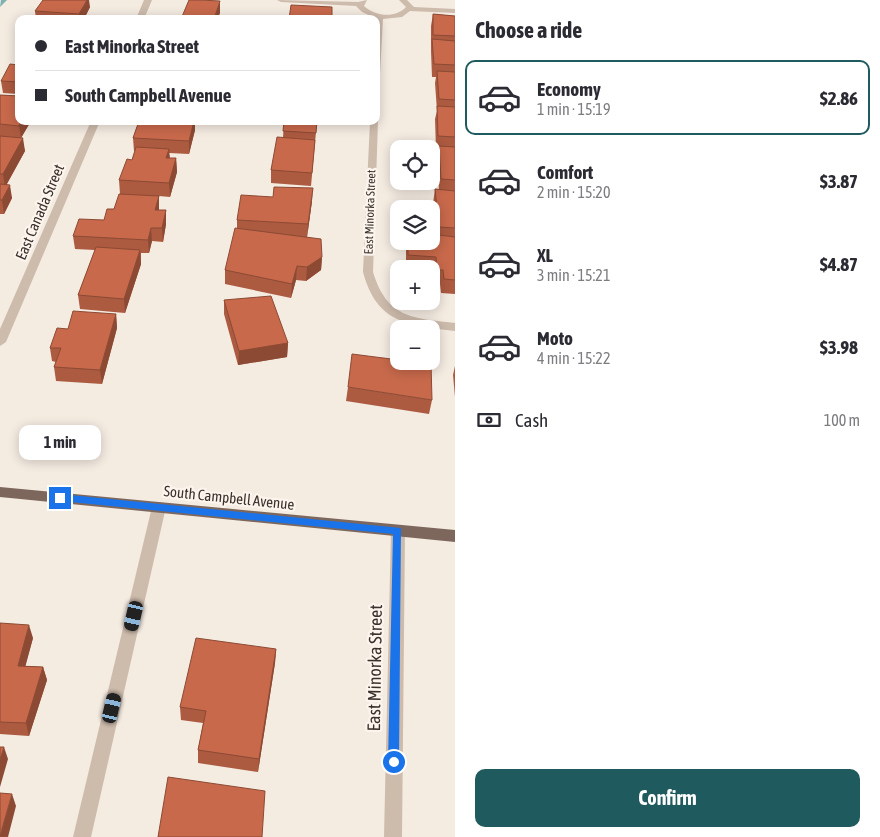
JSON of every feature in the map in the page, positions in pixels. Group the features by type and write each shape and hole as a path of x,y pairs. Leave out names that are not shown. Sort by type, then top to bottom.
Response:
{"main road":[{"name":"South Campbell Avenue","path":"0,492 455,536"}],"street":[{"path":"142,15 148,0"},
{"path":"281,0 362,2 363,10 376,15"},
{"path":"403,0 408,4 409,9"},
{"path":"380,16 404,14 409,9 455,11"},
{"name":"East Canada Street","path":"0,342 94,125"},
{"name":"East Minorka Street","path":"374,125 368,272 371,288 378,300 396,316 422,324 455,327"},
{"path":"82,837 159,507"},
{"name":"East Minorka Street","path":"393,837 398,530"}],"building":[{"path":"43,0 87,0 79,14 35,11"},
{"path":"189,0 220,1 215,15 183,15"},
{"path":"291,5 332,7 332,15 290,15"},
{"path":"433,14 455,16 455,36 433,35"},
{"path":"432,39 455,41 455,65 434,64"},
{"path":"10,64 15,65 15,82 1,81"},
{"path":"437,71 455,72 455,100 439,99"},
{"path":"0,95 15,96 15,125 19,126 0,124"},
{"path":"437,106 455,107 455,137 438,136"},
{"path":"138,125 193,125 189,141 133,138"},
{"path":"284,125 317,125 316,133 283,131"},
{"path":"0,136 23,138 3,174 0,174"},
{"path":"277,137 315,140 312,173 271,170"},
{"path":"440,146 455,147 455,180 441,179"},
{"path":"136,147 169,149 166,158 176,158 169,183 119,180 127,159 132,160"},
{"path":"0,184 10,185 2,200 0,200"},
{"path":"274,187 313,188 308,224 237,220 241,195 273,197"},
{"path":"435,190 455,191 455,228 440,227 440,200 436,200"},
{"path":"119,194 159,196 155,210 166,210 162,228 151,228 148,240 73,236 79,219 104,220 107,209 114,209"},
{"path":"235,228 321,239 322,257 307,267 297,266 292,284 225,270"},
{"path":"440,235 455,237 455,280 444,279 443,270 440,270 440,260 436,260 436,257 408,255 408,250 440,250"},
{"path":"96,247 140,250 124,299 78,295"},
{"path":"271,296 288,343 239,351 224,300"},
{"path":"73,311 116,314 100,370 54,367 61,348 50,348 57,328 68,329"},
{"path":"352,354 390,359 390,370 431,370 432,400 348,387"},
{"path":"0,623 29,625 18,666 43,667 26,723 0,722"},
{"path":"196,638 276,649 259,759 198,750 206,711 180,707"},
{"path":"0,747 4,747 0,760"},
{"path":"168,777 265,791 262,837 158,837"},
{"path":"0,793 12,794 0,836"}],"waterway":[{"path":"0,5 4,0"}],"route":[{"path":"60,498 398,530 394,762"}]}
